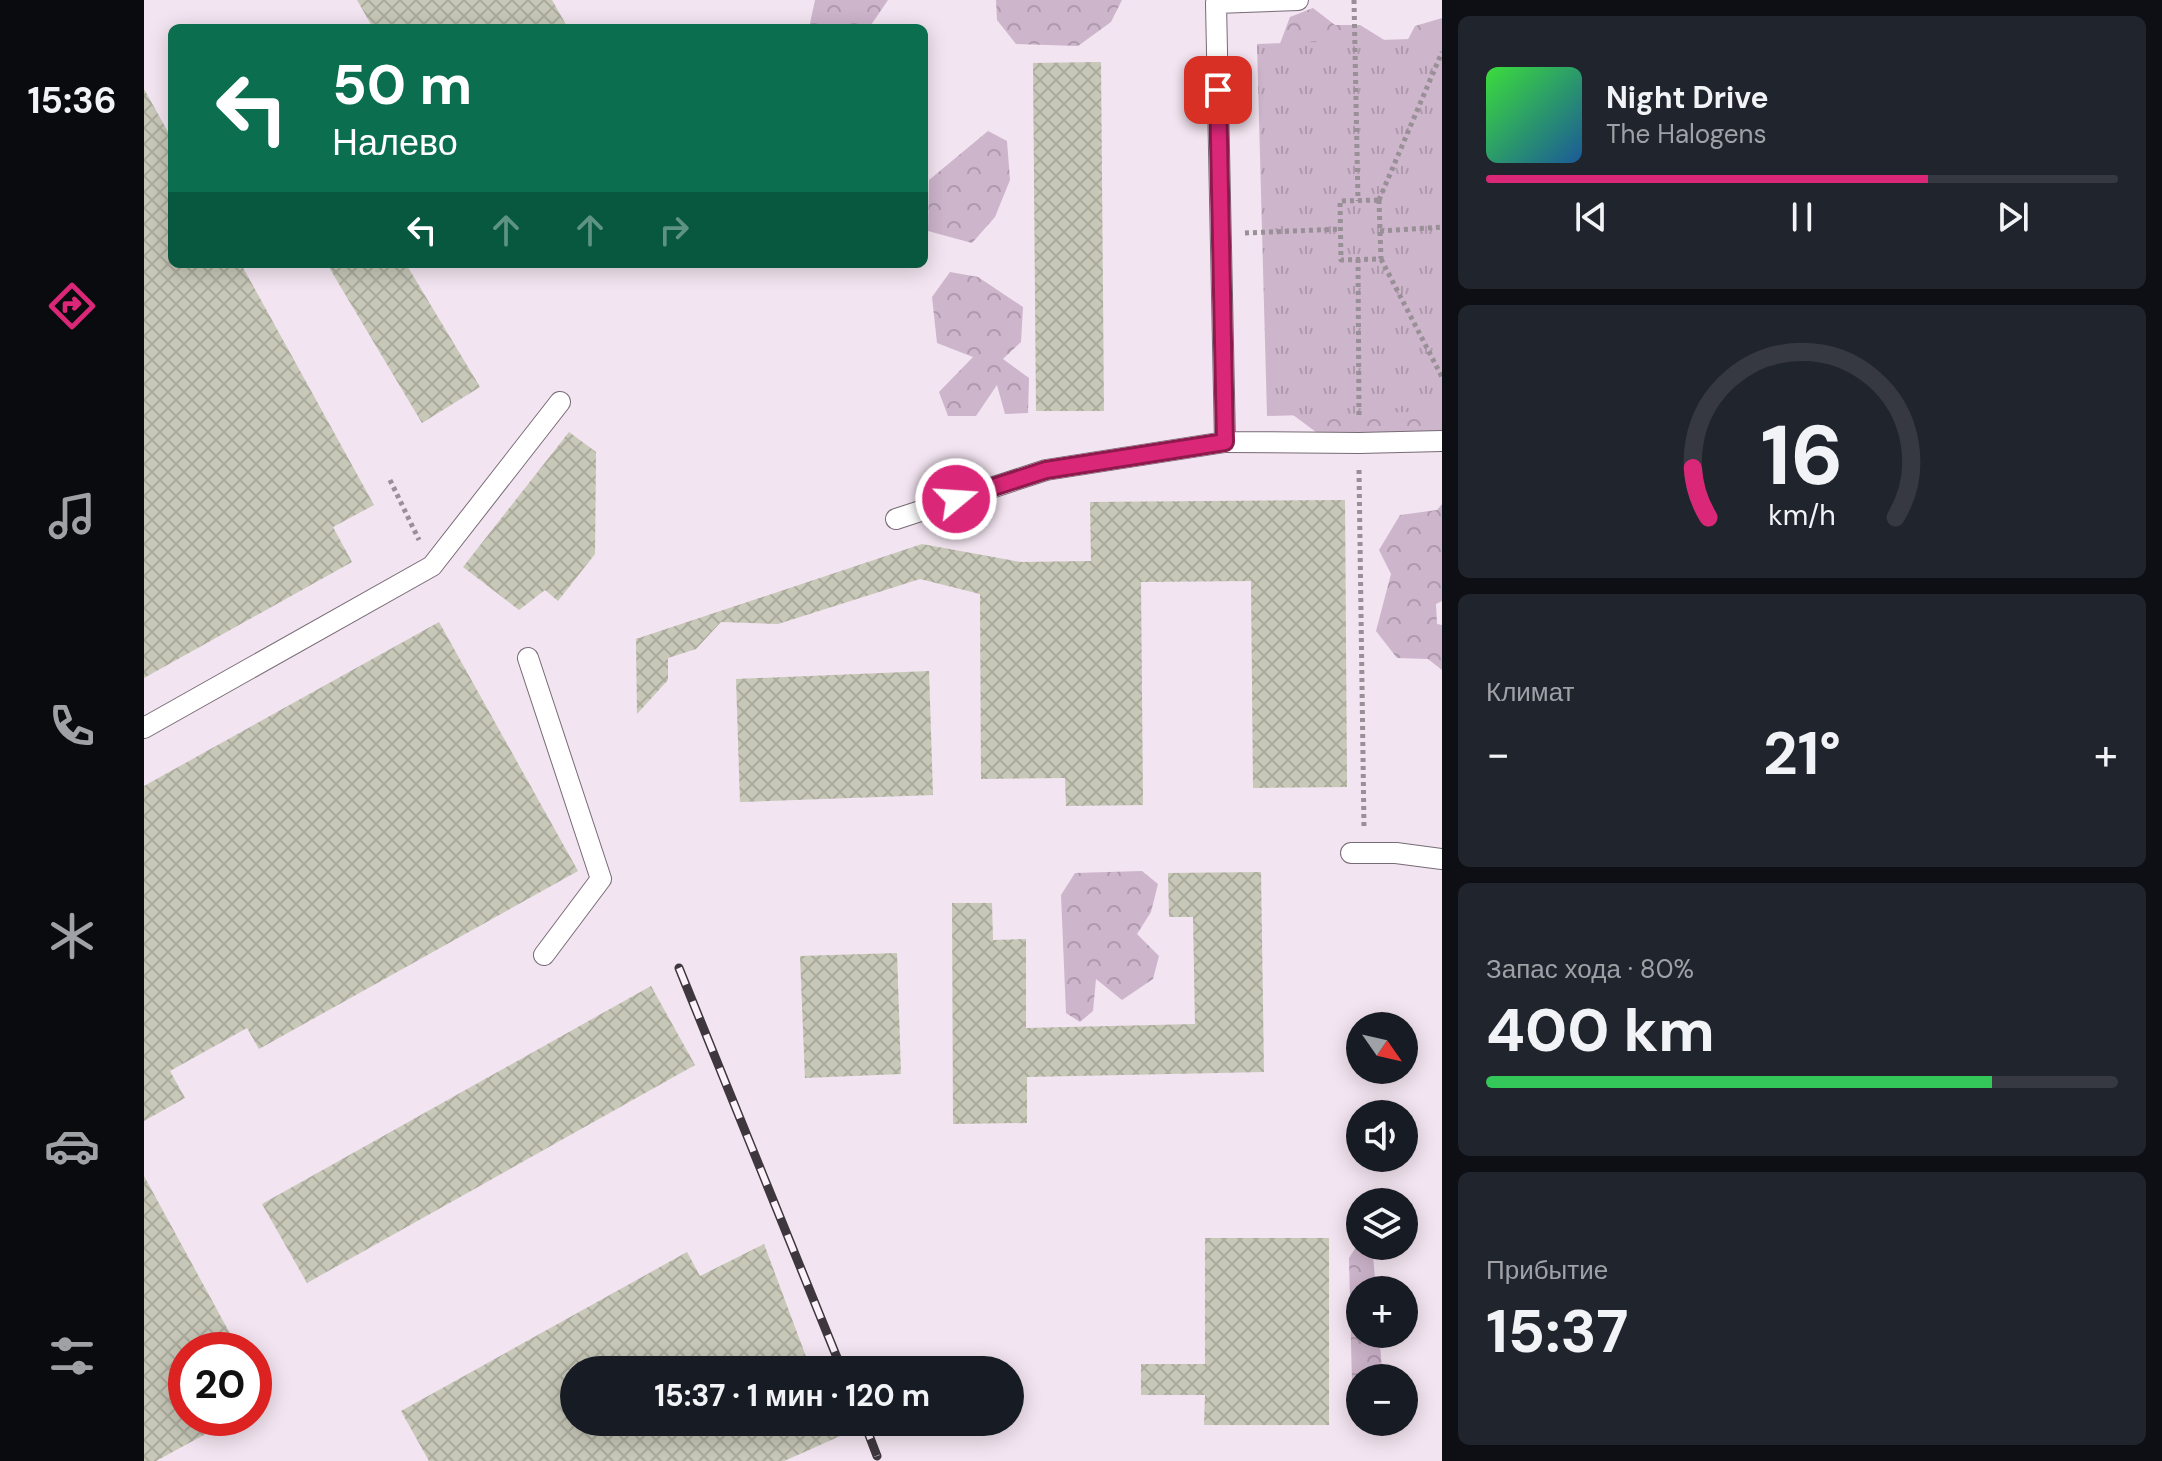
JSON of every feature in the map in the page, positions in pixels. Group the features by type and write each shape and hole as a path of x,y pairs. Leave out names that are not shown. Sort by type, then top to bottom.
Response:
{"lane":[{"path":"1225,442 1216,3 1298,0"},
{"path":"144,728 432,566 560,402"},
{"path":"896,519 1046,470 1225,442 1442,441"},
{"path":"528,658 601,879 544,955"},
{"path":"1358,853 1396,853 1442,859"}],"path":[{"path":"1354,0 1358,201"},
{"path":"1442,52 1379,200 1381,259 1442,377"},
{"path":"1379,200 1340,201 1341,260 1381,259"},
{"path":"1380,231 1442,227"},
{"path":"1221,234 1340,229"},
{"path":"1358,259 1358,853"},
{"path":"390,480 432,566"}],"green space":[{"path":"815,0 888,0 872,24 810,24"},
{"path":"996,0 1122,0 1111,22 1078,46 1016,44 997,20"},
{"path":"1313,8 1335,25 1360,25 1402,51 1415,26 1442,18 1442,218 1272,65 1290,17"},
{"path":"1442,38 1442,411 1267,416 1257,44"},
{"path":"988,131 1007,141 1010,180 995,217 972,243 928,231 929,180"},
{"path":"950,272 978,277 1023,307 1021,342 1003,359 1029,378 1028,413 1005,414 997,385 976,416 948,416 939,392 973,357 937,343 932,297"},
{"path":"1442,315 1442,432 1407,431 1389,449 1324,438 1277,403"},
{"path":"1442,504 1442,601 1436,604 1437,624 1442,625 1442,670 1428,659 1397,658 1376,631 1391,574 1379,550 1400,515 1437,510"},
{"path":"1142,871 1158,884 1151,912 1137,934 1159,956 1153,979 1122,1000 1096,979 1093,1011 1080,1022 1066,1013 1061,895 1075,873"},
{"path":"1349,1260 1373,1260 1375,1276 1349,1276"},
{"path":"1351,1348 1380,1348 1382,1364 1352,1364"}],"building":[{"path":"357,0 552,0 566,24 371,24"},
{"path":"1101,62 1104,411 1036,411 1033,63"},
{"path":"144,89 168,132 168,268 243,268 374,505 333,527 352,562 144,678"},
{"path":"329,268 408,268 480,387 422,423"},
{"path":"569,432 596,452 595,554 558,601 545,590 519,610 463,567"},
{"path":"1345,500 1347,787 1253,788 1251,581 1141,582 1143,805 1066,806 1065,778 981,779 980,594 920,579 778,624 721,622 696,649 668,658 668,680 637,714 636,639 922,544 1021,562 1091,561 1090,502"},
{"path":"439,622 578,871 259,1049 247,1028 170,1071 185,1098 144,1121 144,786"},
{"path":"929,671 933,795 740,802 736,679"},
{"path":"1261,872 1264,1072 1027,1077 1027,1123 953,1124 952,903 992,903 993,940 1026,939 1026,1028 1195,1024 1193,917 1169,917 1168,873"},
{"path":"897,953 901,1074 805,1078 800,956"},
{"path":"651,986 695,1065 307,1283 262,1204"},
{"path":"144,1176 229,1332 168,1332 168,1436 202,1436 156,1461 144,1461"},
{"path":"1205,1238 1329,1238 1329,1425 1204,1425 1205,1395 1141,1395 1141,1364 1205,1364"},
{"path":"764,1244 806,1356 560,1356 560,1436 840,1436 784,1461 429,1461 401,1411 687,1252 700,1276"}],"railway":[{"path":"679,968 836,1356"},
{"path":"869,1436 877,1456"}],"route":[{"path":"956,499 1046,470 1225,442 1218,90"}]}
